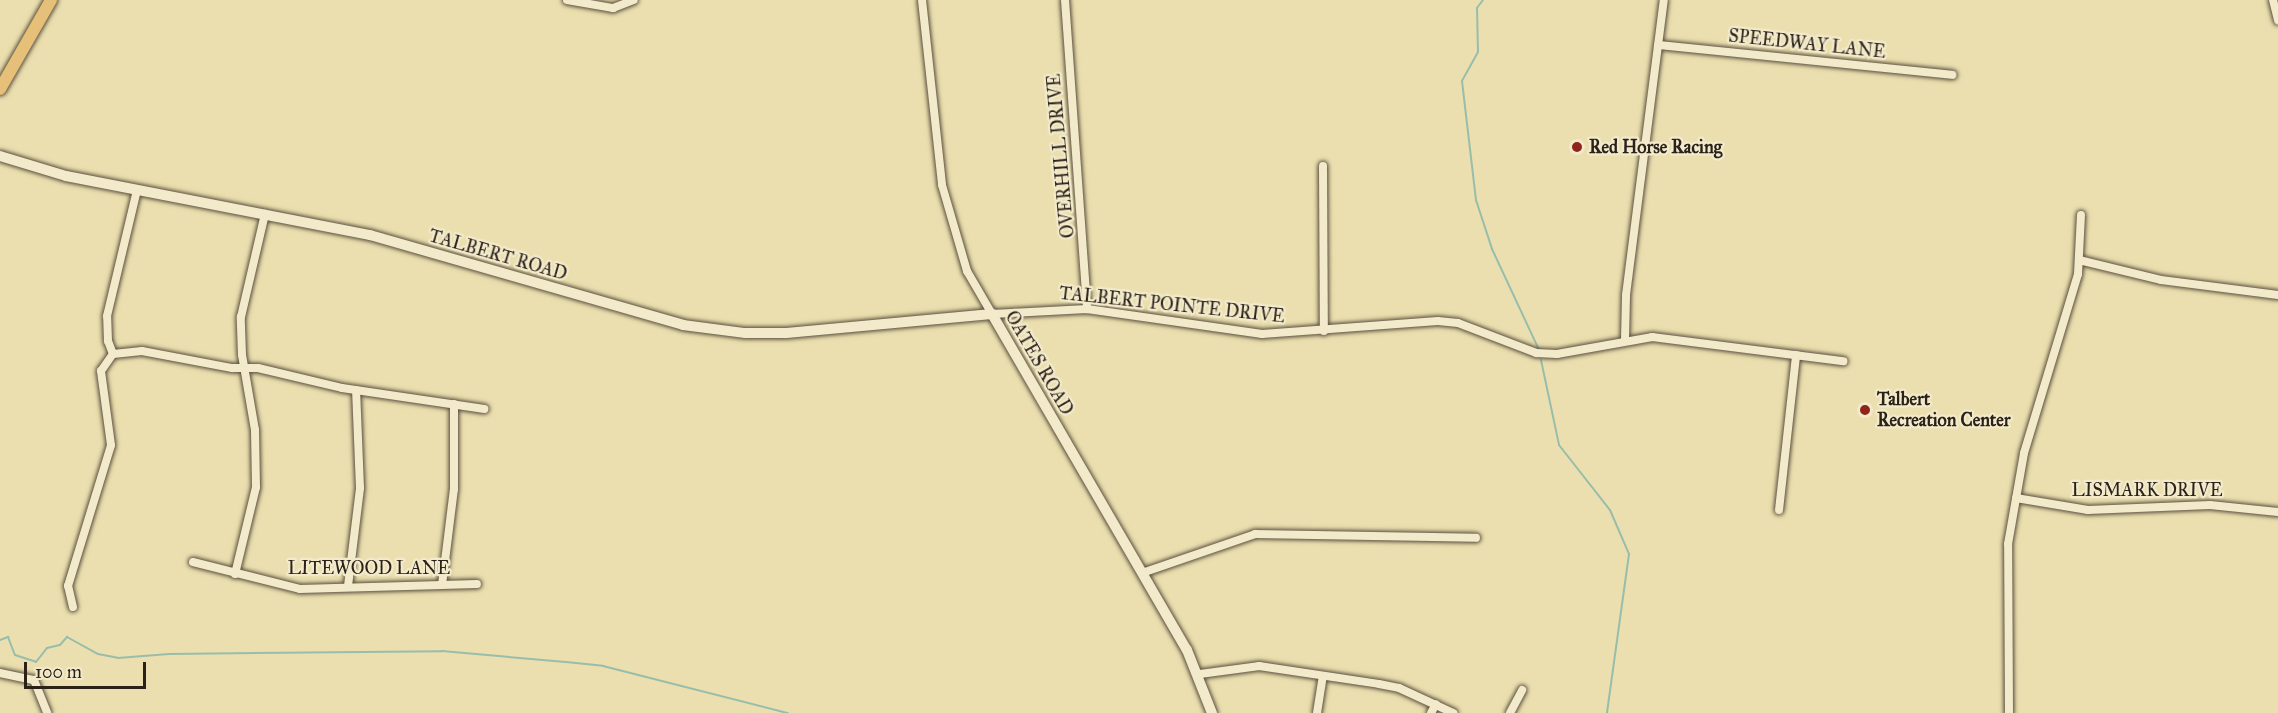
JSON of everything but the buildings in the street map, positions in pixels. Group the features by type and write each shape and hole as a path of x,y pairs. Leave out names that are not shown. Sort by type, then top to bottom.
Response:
{"main road":[{"path":"0,89 51,0"}],"street":[{"path":"567,0 613,8 634,0"},
{"name":"OATES ROAD","path":"922,0 942,185 967,272 1200,674 1212,713"},
{"name":"OVERHILL DRIVE","path":"1065,0 1087,309"},
{"path":"1625,340 1626,295 1664,0"},
{"path":"2272,0 2278,20"},
{"name":"SPEEDWAY LANE","path":"1658,45 1952,75"},
{"name":"TALBERT ROAD","path":"0,156 44,171 369,235 683,326 745,333 786,333 992,314"},
{"path":"1323,166 1324,332"},
{"path":"113,354 108,341 107,316 137,190"},
{"path":"235,574 256,487 255,430 245,367 241,317 265,214"},
{"path":"2010,713 2007,577 2016,498 2024,453 2070,306 2079,260 2081,215"},
{"path":"2079,260 2161,280 2278,295"},
{"name":"TALBERT POINTE DRIVE","path":"992,314 1087,309 1262,334 1324,332 1438,321 1458,324 1516,347 1557,354 1625,340 1672,339 1843,361"},
{"path":"73,607 68,586 111,445 101,371 113,354 142,351 245,367 356,390 484,409"},
{"path":"1779,510 1796,355"},
{"path":"348,586 360,488 356,390"},
{"path":"442,585 454,489 454,404"},
{"name":"LISMARK DRIVE","path":"2016,498 2088,510 2211,505 2278,512"},
{"path":"1142,573 1255,534 1476,538"},
{"name":"LITEWOOD LANE","path":"193,562 300,589 477,584"},
{"path":"1200,674 1258,666 1323,676 1399,688 1453,713"},
{"path":"0,673 34,680 47,713"},
{"path":"1317,713 1323,676"},
{"path":"1510,713 1522,690"},
{"path":"1431,713 1436,704"}],"waterway":[{"path":"1483,0 1477,8 1478,52 1462,81 1476,200 1492,249 1539,350"},
{"path":"1541,360 1559,445 1610,510 1629,554 1607,713"},
{"path":"0,640 8,637 15,655 36,662 47,648 60,645 67,637 98,654 118,658 169,654 442,651 566,662 603,666 788,713"}],"place":[{"name":"Red Horse Racing","path":"1577,147"},
{"name":"Talbert Recreation Center","path":"1865,410"}]}
